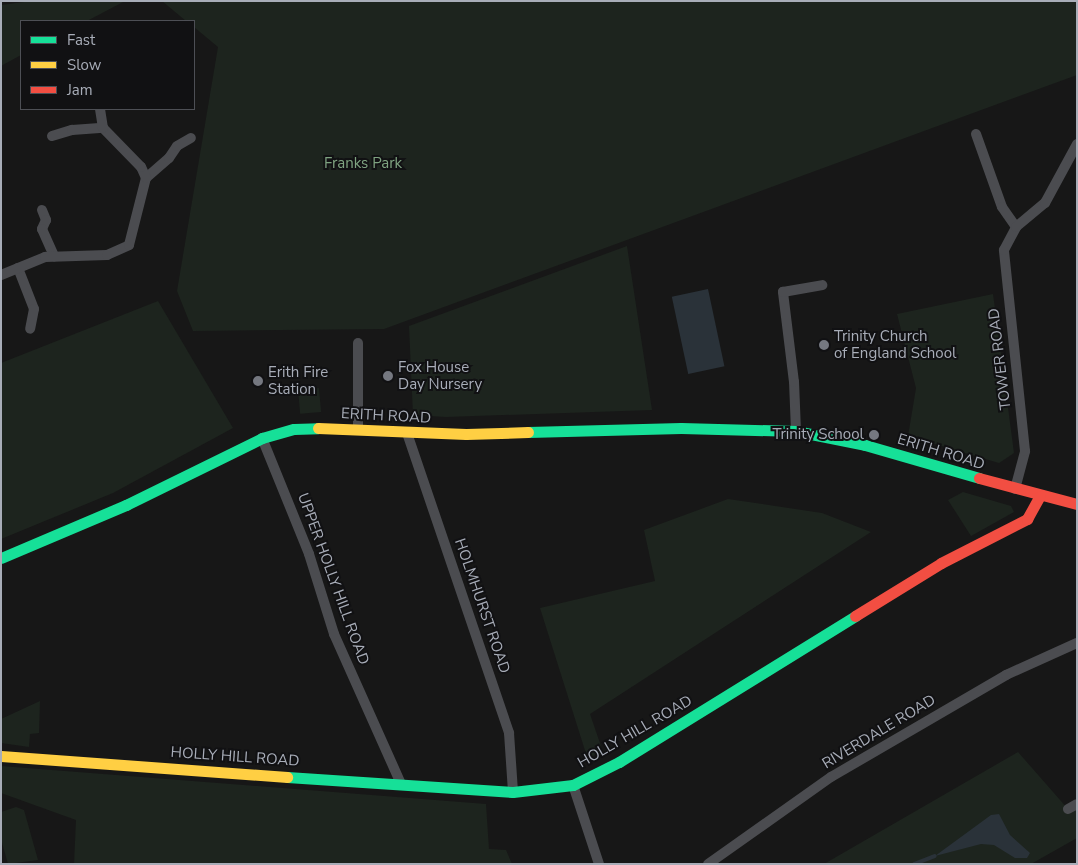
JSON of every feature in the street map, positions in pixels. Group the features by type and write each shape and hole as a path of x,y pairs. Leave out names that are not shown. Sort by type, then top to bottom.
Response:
{"street":[{"path":"100,110 102,128 141,167 146,178"},
{"path":"52,136 72,130 102,128"},
{"path":"976,134 1002,206 1016,227"},
{"path":"1,275 54,256 107,255 129,245 146,178 169,158 177,146 191,138"},
{"name":"TOWER ROAD","path":"1015,489 1025,451 1004,250 1016,227 1045,202 1077,144"},
{"path":"42,210 46,220 42,229 54,256"},
{"path":"18,268 34,309 30,329"},
{"path":"796,431 796,399 783,292 822,285"},
{"path":"358,343 358,430"},
{"name":"ERITH ROAD","path":"1,558 126,505 262,438 294,429 466,434 681,428 796,431 865,445 1040,496 1077,504"},
{"name":"HOLMHURST ROAD","path":"407,433 509,733 513,792"},
{"name":"UPPER HOLLY HILL ROAD","path":"262,438 309,554 334,634 401,784"},
{"name":"HOLLY HILL ROAD","path":"1,756 513,792 573,785 619,762 941,563 1027,519 1040,496"},
{"name":"RIVERDALE ROAD","path":"708,864 856,763 1006,675 1077,643"},
{"path":"573,785 599,864"}],"green space":[{"path":"32,1 125,1 89,20 20,20 20,56 1,66 1,5"},
{"name":"Franks Park","path":"162,1 1077,1 1077,75 384,329 193,331 177,291 218,47 195,28 195,20 185,20"},
{"path":"627,246 652,410 446,417 413,415 409,326"},
{"path":"993,294 1014,453 999,463 908,436 916,388 897,314"},
{"path":"158,301 233,428 113,493 1,539 1,363"},
{"path":"319,388 321,412 300,414 298,390"},
{"path":"963,492 1011,506 1014,512 971,536 948,500"},
{"path":"728,499 822,513 871,532 590,714 602,749 588,760 540,608 655,581 644,530"},
{"path":"40,701 39,733 30,734 29,747 1,743 1,719"},
{"path":"1018,752 1068,809 1077,804 1077,838 1031,864 824,864"},
{"path":"1,766 486,804 489,849 506,850 512,864 74,864 76,820 1,793"},
{"path":"16,807 24,810 38,860 8,864 1,839 1,812"}],"shaded area":[{"path":"708,289 724,366 688,374 672,297"},
{"path":"999,814 1010,835 1030,853 1027,858 1015,858 994,845 981,844 935,856 991,815"}],"waterway":[{"path":"914,864 935,856"}],"traffic: fast":[{"path":"1,558 126,505 262,438 294,429 318,428"},
{"path":"528,432 681,428 796,431 865,445 979,478"},
{"path":"287,777 513,792 573,785 619,762 855,616"}],"traffic: slow":[{"path":"318,428 466,434 528,432"},
{"path":"1,756 287,777"}],"traffic: jam":[{"path":"979,478 1077,504"},
{"path":"855,616 941,563 1027,519 1040,496"}],"place":[{"name":"Trinity Church of England School","path":"824,345"},
{"name":"Fox House Day Nursery","path":"388,376"},
{"name":"Erith Fire Station","path":"258,381"},
{"name":"Trinity School","path":"874,435"}]}
